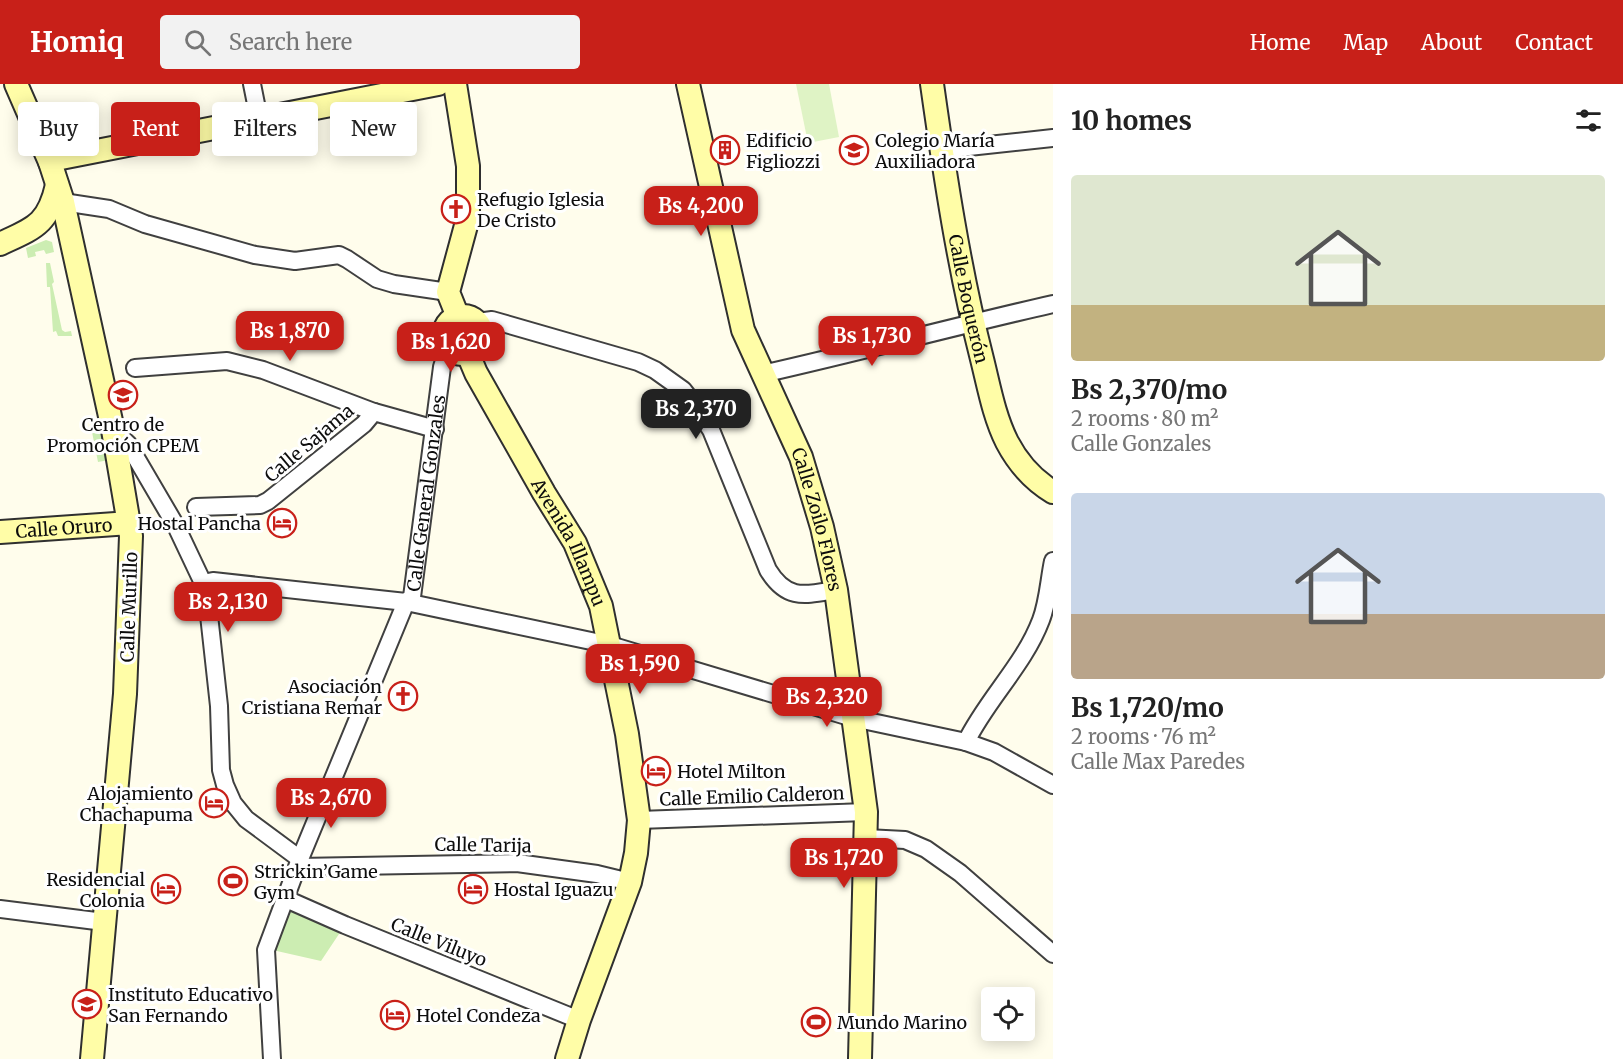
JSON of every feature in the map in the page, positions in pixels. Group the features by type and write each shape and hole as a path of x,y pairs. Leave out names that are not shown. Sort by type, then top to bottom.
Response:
{"main road":[{"name":"Calle Murillo","path":"16,84 50,162 60,194 113,430 130,523 125,694 92,1059"},
{"path":"318,107 438,84"},
{"path":"455,84 468,166 468,218 448,292 468,319 483,334 479,347 458,351 444,333 451,320 468,319"},
{"name":"Calle Zoilo Flores","path":"688,84 743,330 801,457 822,528 836,590 866,812 860,1059"},
{"name":"Calle Boquerón","path":"932,84 941,150 973,322 997,417 1007,442 1021,464 1041,485 1053,492"},
{"path":"50,162 212,128"},
{"path":"0,244 39,224 60,194"},
{"name":"Avenida Illampu","path":"458,351 471,363 576,543 600,606 627,734 639,820 636,854 630,882 567,1059"},
{"name":"Calle Oruro","path":"0,532 130,523"}],"street":[{"path":"252,84 256,102"},
{"path":"941,150 1053,138"},
{"path":"60,194 109,209 145,224 255,255 295,261 339,255 377,279 393,284 448,292"},
{"path":"762,374 1053,304"},
{"path":"468,319 492,320 638,362 669,379 694,404 711,430 764,560 776,582 791,593 804,595 836,590"},
{"name":"Calle General Gonzales","path":"272,1059 266,950 299,863 406,602 412,597 442,367 458,351"},
{"path":"135,368 227,361 263,370 374,412 435,429"},
{"name":"Calle Sajama","path":"196,507 260,504 268,501 364,424 374,412"},
{"path":"113,430 128,444 153,486 176,526 203,583 207,597 218,695 221,770 225,785 233,803 246,819 299,863"},
{"path":"966,742 976,722 1019,662 1041,619 1053,561"},
{"path":"203,583 213,581 406,602 610,645 853,718 966,742 994,752 1053,785"},
{"name":"Calle Emilio Calderon","path":"639,820 866,812"},
{"path":"866,838 905,840 926,849 960,873 1053,954"},
{"name":"Calle Tarija","path":"299,863 517,864 587,872 630,882"},
{"name":"Calle Viluyo","path":"286,899 579,1020"},
{"path":"0,909 104,922"}],"green space":[{"path":"796,84 829,84 839,137 808,143"},
{"path":"46,240 52,242 54,252 46,254 44,250 35,252 36,256 28,258 26,248"},
{"path":"46,263 50,263 62,330 71,331 72,336 58,336 56,331 53,332"},
{"path":"102,425 109,460 98,462 91,427"},
{"path":"295,902 345,925 321,961 268,949 280,917"}],"place":[{"name":"Edificio Figliozzi","path":"725,150"},
{"name":"Colegio María Auxiliadora","path":"854,150"},
{"name":"Refugio Iglesia De Cristo","path":"456,209"},
{"name":"Centro de Promoción CPEM","path":"123,395"},
{"name":"Hostal Pancha","path":"282,523"},
{"name":"Asociación Cristiana Remar","path":"403,696"},
{"name":"Hotel Milton","path":"656,771"},
{"name":"Alojamiento Chachapuma","path":"214,803"},
{"name":"Strickin’Game Gym","path":"233,881"},
{"name":"Residencial Colonia","path":"166,889"},
{"name":"Hostal Iguazu","path":"473,889"},
{"name":"Instituto Educativo San Fernando","path":"87,1004"},
{"name":"Hotel Condeza","path":"395,1015"},
{"name":"Mundo Marino","path":"816,1022"}]}
